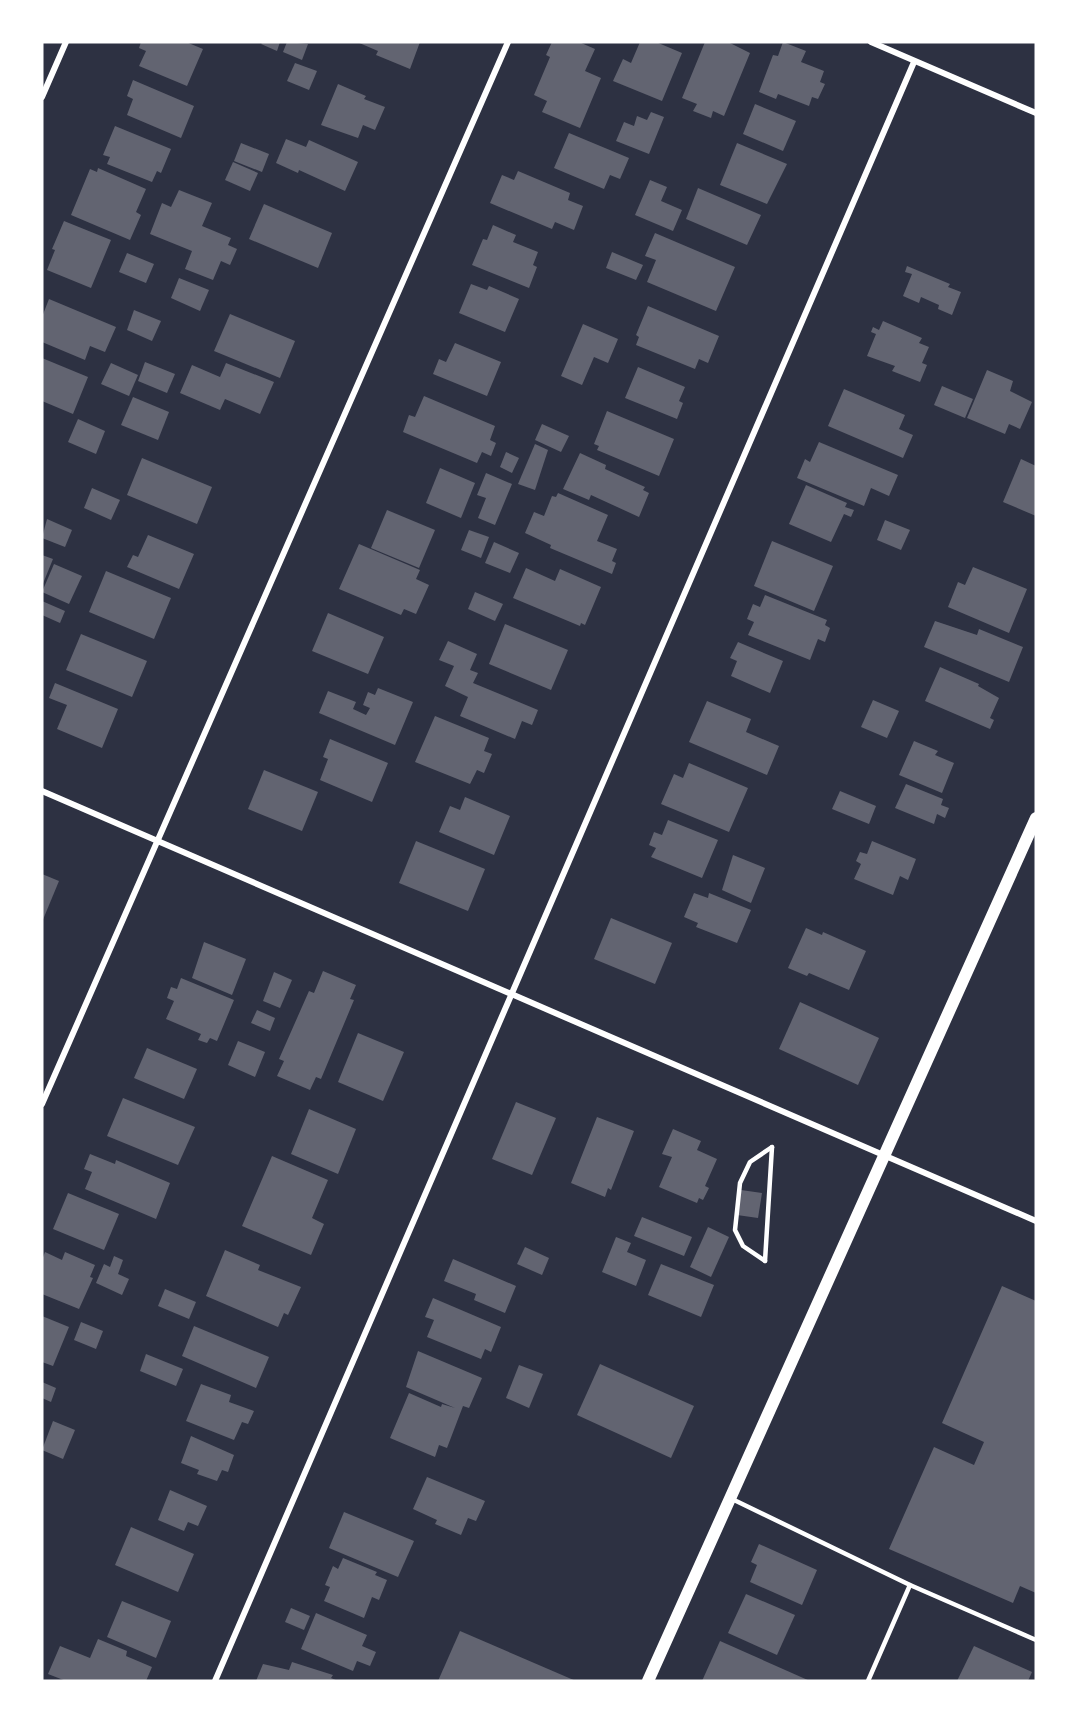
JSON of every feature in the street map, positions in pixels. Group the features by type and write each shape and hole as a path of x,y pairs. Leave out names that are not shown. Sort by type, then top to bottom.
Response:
{"main road":[{"path":"648,1681 1036,818"}],"street":[{"path":"42,97 66,42"},
{"path":"42,1104 508,42"},
{"path":"871,42 1036,113"},
{"path":"215,1681 914,62"},
{"path":"42,791 1036,1221"}],"lane":[{"path":"772,1147 765,1261 743,1246 735,1230 741,1183 750,1162 772,1147"},
{"path":"730,1498 910,1585 1036,1640"},
{"path":"868,1681 910,1585"}],"building":[{"path":"141,42 186,42 203,49 187,86 139,66 146,51 139,48"},
{"path":"280,42 277,51 261,44"},
{"path":"287,42 308,44 302,60 283,52"},
{"path":"357,42 420,42 410,69 376,55 378,51"},
{"path":"552,42 579,42 595,49 585,71 601,78 580,128 542,112 547,101 534,95 550,57 546,55"},
{"path":"640,42 656,42 682,53 662,101 613,81 623,59 631,63"},
{"path":"705,42 728,42 750,53 724,116 713,111 711,118 693,111 697,104 682,98"},
{"path":"783,42 806,51 801,62 824,71 820,82 825,84 818,99 812,97 809,106 778,94 776,99 759,92 773,55 778,56"},
{"path":"295,63 317,71 309,90 287,81"},
{"path":"133,80 194,106 181,138 127,115 133,99 127,96"},
{"path":"338,84 366,96 364,99 385,107 375,130 363,125 358,138 321,125"},
{"path":"755,104 796,121 783,151 743,134"},
{"path":"651,112 664,117 649,154 616,141 624,122 634,126 637,116 647,120"},
{"path":"115,126 171,149 161,173 157,171 152,182 107,164 110,157 103,155"},
{"path":"569,133 629,158 620,179 610,175 604,189 554,168"},
{"path":"286,139 306,147 309,140 358,162 345,191 299,170 298,173 276,163"},
{"path":"241,143 269,154 262,172 234,161"},
{"path":"737,143 787,164 767,204 720,185"},
{"path":"233,162 258,173 250,191 225,180"},
{"path":"98,168 146,189 136,212 141,215 130,240 71,215 90,169 97,172"},
{"path":"518,171 570,193 568,200 583,206 574,230 555,222 552,229 490,203 502,175 514,180"},
{"path":"650,180 667,187 661,201 682,210 673,231 635,215"},
{"path":"698,188 761,215 747,245 686,219"},
{"path":"179,190 212,203 202,226 231,238 228,245 237,249 230,265 221,261 213,280 185,269 192,251 150,234 162,203 171,207"},
{"path":"264,204 332,233 318,268 249,239"},
{"path":"64,221 111,240 91,288 47,270 55,250 52,249"},
{"path":"493,225 516,235 513,242 538,252 533,265 537,267 529,288 472,265 483,239 487,240"},
{"path":"655,233 735,267 716,311 647,282 656,260 645,256"},
{"path":"612,252 643,265 636,280 606,268"},
{"path":"127,253 154,264 146,283 119,272"},
{"path":"907,266 950,284 948,287 961,292 952,315 938,309 939,305 921,297 919,303 903,296 912,274 905,272"},
{"path":"179,278 209,290 200,311 171,298"},
{"path":"471,284 487,290 489,286 519,299 505,332 459,313"},
{"path":"49,299 116,327 105,352 90,346 85,360 42,342 42,317"},
{"path":"648,306 719,336 708,363 699,359 695,369 636,345 639,337 636,335"},
{"path":"134,310 161,321 152,341 127,330"},
{"path":"230,314 295,341 280,378 214,351"},
{"path":"883,321 922,338 919,343 929,347 922,363 927,365 920,382 892,371 895,366 867,356 876,334 871,332 873,327 879,330"},
{"path":"583,324 618,339 608,363 594,357 582,385 561,376"},
{"path":"455,343 501,362 487,396 433,374 439,359 446,362"},
{"path":"42,358 88,377 73,414 42,401"},
{"path":"145,362 175,374 167,393 138,381"},
{"path":"111,363 138,375 129,396 101,384"},
{"path":"226,363 274,382 260,414 225,399 220,410 180,393 192,365 220,377"},
{"path":"638,367 685,387 679,401 683,403 677,419 625,398"},
{"path":"987,370 1013,381 1010,391 1032,402 1020,429 1009,424 1005,434 967,418"},
{"path":"942,386 973,399 965,418 934,405"},
{"path":"844,389 905,415 899,429 913,435 903,458 828,426"},
{"path":"424,396 495,426 490,440 496,443 491,456 482,452 477,463 403,432 409,415 415,417"},
{"path":"133,397 169,412 158,440 121,425"},
{"path":"607,411 674,439 659,476 597,450 599,446 594,444"},
{"path":"78,419 105,431 96,454 68,442"},
{"path":"542,424 569,436 561,452 535,440"},
{"path":"819,442 898,475 889,496 871,488 864,506 797,478 805,459 810,462"},
{"path":"535,444 548,450 535,490 518,484"},
{"path":"506,452 519,458 512,473 500,467"},
{"path":"580,453 606,465 605,469 645,487 643,490 649,493 639,517 591,495 589,500 563,489"},
{"path":"142,458 212,487 197,524 127,495"},
{"path":"1021,459 1036,466 1036,516 1003,502"},
{"path":"440,468 475,483 461,518 426,503"},
{"path":"486,473 512,484 495,525 478,518 486,498 477,495"},
{"path":"806,485 847,503 845,507 854,510 851,517 844,514 831,542 789,524"},
{"path":"92,488 120,500 111,520 84,508"},
{"path":"558,493 608,515 597,541 617,549 612,561 616,563 612,574 550,548 551,545 525,533 534,512 544,516 552,496 556,497"},
{"path":"387,510 435,530 419,568 371,548"},
{"path":"47,519 72,530 65,547 42,538"},
{"path":"885,520 910,530 901,550 877,540"},
{"path":"469,530 489,537 481,558 461,550"},
{"path":"148,535 194,554 179,589 127,567 133,555 138,557"},
{"path":"772,541 833,566 814,611 754,586"},
{"path":"494,542 519,553 510,573 485,563"},
{"path":"359,544 420,570 416,579 429,585 416,614 404,609 401,615 339,589"},
{"path":"42,555 53,559 42,586"},
{"path":"54,564 82,576 69,604 42,592"},
{"path":"973,567 1027,589 1009,633 948,607 958,582 965,585"},
{"path":"526,568 555,581 560,569 601,587 585,625 581,623 580,626 513,598"},
{"path":"106,571 171,598 154,639 89,612"},
{"path":"475,592 503,604 495,621 468,609"},
{"path":"765,595 827,620 825,625 830,628 825,642 818,639 810,660 748,635 754,622 747,619 753,604 760,607"},
{"path":"42,601 65,611 60,623 42,615"},
{"path":"328,613 384,637 368,674 312,651"},
{"path":"935,621 977,635 979,629 1023,647 1009,682 924,647"},
{"path":"505,624 568,650 551,690 489,664"},
{"path":"81,634 147,661 132,697 66,670"},
{"path":"448,641 477,654 470,670 478,673 473,683 538,710 532,725 522,721 515,739 460,716 468,697 445,686 454,666 439,660"},
{"path":"738,642 783,661 770,693 731,676 737,661 730,658"},
{"path":"940,667 979,684 978,686 999,698 990,718 994,720 990,729 925,701"},
{"path":"55,683 118,709 102,748 57,729 67,705 49,698"},
{"path":"378,688 413,702 395,745 319,713 328,691 356,702 353,709 366,715 370,708 363,705 368,692 375,695"},
{"path":"873,700 899,711 887,738 861,727"},
{"path":"707,701 751,719 746,732 779,746 767,775 689,742"},
{"path":"435,716 489,738 484,751 492,754 484,773 477,770 470,784 415,762"},
{"path":"330,739 388,763 372,802 320,780 328,759 323,757"},
{"path":"914,741 938,751 935,755 954,763 942,793 899,775"},
{"path":"689,763 748,788 729,832 661,804 674,774 683,778"},
{"path":"264,770 318,792 302,831 248,809"},
{"path":"906,784 943,799 941,805 949,808 945,818 937,814 934,824 895,808"},
{"path":"840,791 876,806 869,824 832,809"},
{"path":"465,797 510,816 494,855 439,832 450,806 460,810"},
{"path":"668,820 718,840 702,878 651,857 656,848 649,845 654,832 662,835"},
{"path":"416,841 485,869 468,911 399,883"},
{"path":"872,841 916,859 908,880 900,876 893,895 854,879 861,864 856,861 860,852 867,854"},
{"path":"733,855 765,868 751,903 722,890"},
{"path":"42,874 59,881 42,922"},
{"path":"694,893 708,898 709,893 751,910 737,943 696,927 698,923 684,917"},
{"path":"611,918 672,943 655,984 594,959"},
{"path":"806,928 822,935 823,932 866,951 849,990 809,973 807,976 788,968"},
{"path":"204,942 246,959 232,995 192,978"},
{"path":"323,971 356,985 350,999 354,1000 321,1079 316,1077 310,1090 277,1076 284,1061 279,1059 309,991 314,993"},
{"path":"274,972 292,980 280,1008 263,1001"},
{"path":"181,978 234,1000 217,1041 210,1038 207,1043 198,1040 201,1034 166,1019 174,1001 167,998 171,987 177,989"},
{"path":"800,1002 879,1038 858,1085 779,1049"},
{"path":"257,1010 275,1018 270,1031 251,1023"},
{"path":"358,1033 404,1052 383,1101 338,1082"},
{"path":"238,1041 265,1052 255,1077 228,1065"},
{"path":"147,1048 197,1069 184,1099 134,1078"},
{"path":"123,1098 195,1127 178,1165 107,1136"},
{"path":"516,1102 556,1118 532,1175 492,1159"},
{"path":"309,1109 356,1129 338,1174 291,1154"},
{"path":"597,1117 634,1131 611,1190 608,1188 605,1197 571,1183"},
{"path":"673,1129 701,1141 697,1150 717,1159 705,1186 709,1188 703,1200 699,1198 697,1203 659,1187 672,1157 662,1154"},
{"path":"90,1154 115,1164 116,1160 170,1183 156,1219 85,1189 92,1172 84,1169"},
{"path":"272,1156 328,1180 312,1218 324,1224 311,1255 242,1226"},
{"path":"741,1190 762,1193 758,1218 737,1215"},
{"path":"68,1193 119,1214 104,1250 53,1229"},
{"path":"642,1217 692,1237 684,1256 634,1236"},
{"path":"708,1227 729,1237 711,1277 690,1267"},
{"path":"616,1237 631,1243 627,1252 646,1260 636,1286 602,1272"},
{"path":"525,1247 549,1258 542,1275 517,1264"},
{"path":"225,1250 260,1265 258,1270 301,1287 288,1315 284,1313 278,1327 206,1296"},
{"path":"45,1252 62,1260 65,1252 95,1265 90,1277 93,1278 79,1309 42,1294 42,1260"},
{"path":"114,1256 123,1260 118,1274 129,1279 122,1295 96,1283 104,1264 110,1267"},
{"path":"453,1259 516,1286 505,1313 474,1300 476,1294 444,1281"},
{"path":"661,1264 714,1285 701,1317 648,1295"},
{"path":"1002,1286 1036,1301 1036,1593 1020,1586 1013,1603 889,1549 934,1447 974,1465 984,1442 942,1423"},
{"path":"165,1289 196,1302 189,1319 158,1306"},
{"path":"433,1298 501,1327 491,1352 485,1349 481,1359 427,1337 434,1320 425,1317"},
{"path":"42,1316 69,1327 53,1366 42,1362"},
{"path":"81,1322 103,1331 96,1349 74,1340"},
{"path":"194,1326 269,1357 256,1388 182,1356"},
{"path":"418,1351 482,1378 469,1408 463,1406 447,1448 439,1445 435,1457 390,1438 409,1393 441,1407 442,1404 455,1408 406,1387"},
{"path":"146,1354 183,1369 176,1386 140,1371"},
{"path":"600,1364 694,1406 671,1458 577,1415"},
{"path":"519,1365 543,1374 529,1408 506,1398"},
{"path":"42,1382 56,1388 51,1402 42,1398"},
{"path":"201,1384 231,1395 229,1402 254,1411 248,1424 242,1422 234,1440 186,1421"},
{"path":"53,1421 75,1430 63,1459 42,1450"},
{"path":"191,1436 234,1455 228,1472 222,1470 217,1481 197,1474 199,1470 181,1463"},
{"path":"427,1477 485,1501 476,1521 468,1518 461,1535 435,1524 437,1520 413,1509"},
{"path":"170,1490 207,1506 198,1526 188,1522 184,1531 158,1520"},
{"path":"344,1512 414,1541 398,1577 329,1548"},
{"path":"131,1527 194,1554 178,1592 115,1565"},
{"path":"759,1544 817,1570 802,1605 750,1582 757,1565 751,1562"},
{"path":"343,1558 377,1572 375,1575 387,1580 379,1600 372,1597 364,1618 324,1601 330,1587 325,1585 333,1566 338,1569"},
{"path":"746,1594 795,1615 777,1655 728,1633"},
{"path":"122,1601 171,1621 156,1658 107,1637"},
{"path":"291,1608 310,1616 304,1630 285,1622"},
{"path":"316,1613 367,1635 362,1646 376,1652 370,1666 357,1661 353,1671 301,1649"},
{"path":"460,1631 576,1681 438,1681"},
{"path":"98,1639 127,1651 126,1656 152,1667 146,1681 66,1681 48,1674 60,1646 90,1658"},
{"path":"720,1641 810,1681 702,1681"},
{"path":"974,1646 1032,1672 1028,1681 957,1681"},
{"path":"292,1662 333,1675 331,1678 338,1681 256,1681 263,1664 289,1670"}]}
